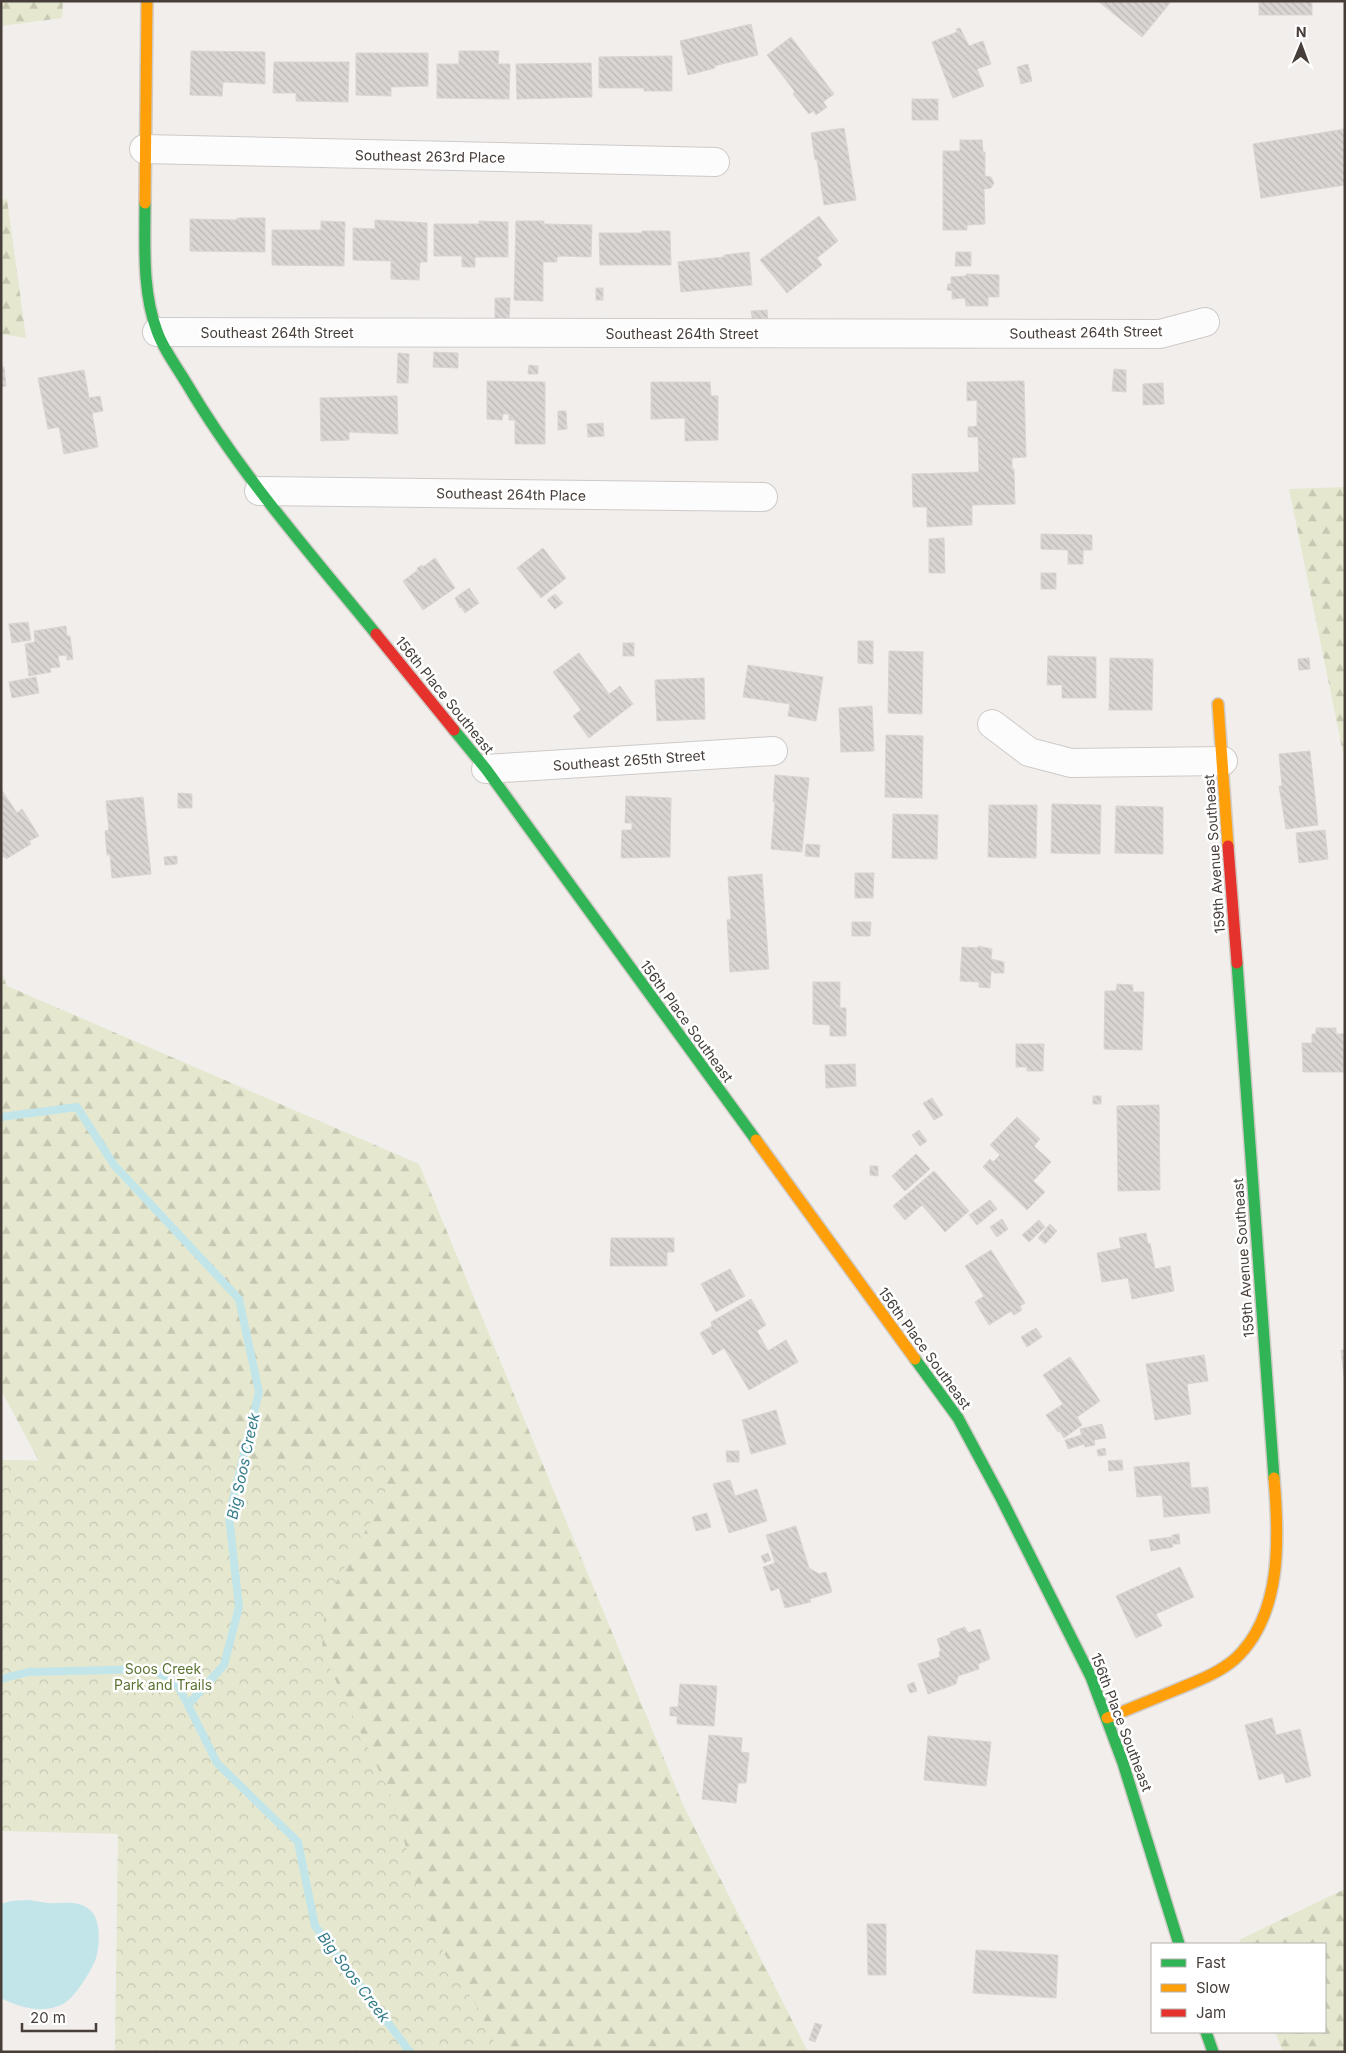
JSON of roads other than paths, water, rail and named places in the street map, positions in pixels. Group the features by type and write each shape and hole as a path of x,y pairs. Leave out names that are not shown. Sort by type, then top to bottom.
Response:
{"street":[{"name":"156th Place Southeast","path":"147,1 144,149 145,248 149,299 157,332 202,409 259,491 486,769 958,1418 1072,1636 1091,1677 1123,1763 1180,1943"},
{"name":"Southeast 263rd Place","path":"144,149 716,162"},
{"name":"Southeast 264th Street","path":"157,332 1160,334 1205,322"},
{"name":"Southeast 264th Place","path":"259,491 763,498"},
{"name":"159th Avenue Southeast","path":"1107,1718 1209,1676 1235,1659 1251,1640 1260,1625 1270,1597 1275,1561 1276,1504 1218,704"},
{"path":"992,724 1029,752 1071,763 1223,761"},
{"name":"Southeast 265th Street","path":"486,769 773,751"},
{"path":"1206,2033 1212,2052"}],"water":[{"path":"28,1900 47,1903 76,1903 91,1911 97,1920 99,1940 97,1953 87,1977 67,2001 48,2009 24,2007 1,1998 1,1904 11,1901"}],"waterway":[{"name":"Big Soos Creek","path":"1,1117 77,1107 114,1165 239,1299 259,1392 229,1516 239,1607 224,1665 188,1705 217,1763 298,1842 315,1926 410,2052"},
{"path":"1,1679 28,1672 153,1669 178,1686 188,1705"}],"park label":[{"name":"Soos Creek Park and Trails","path":"163,1676"}]}
